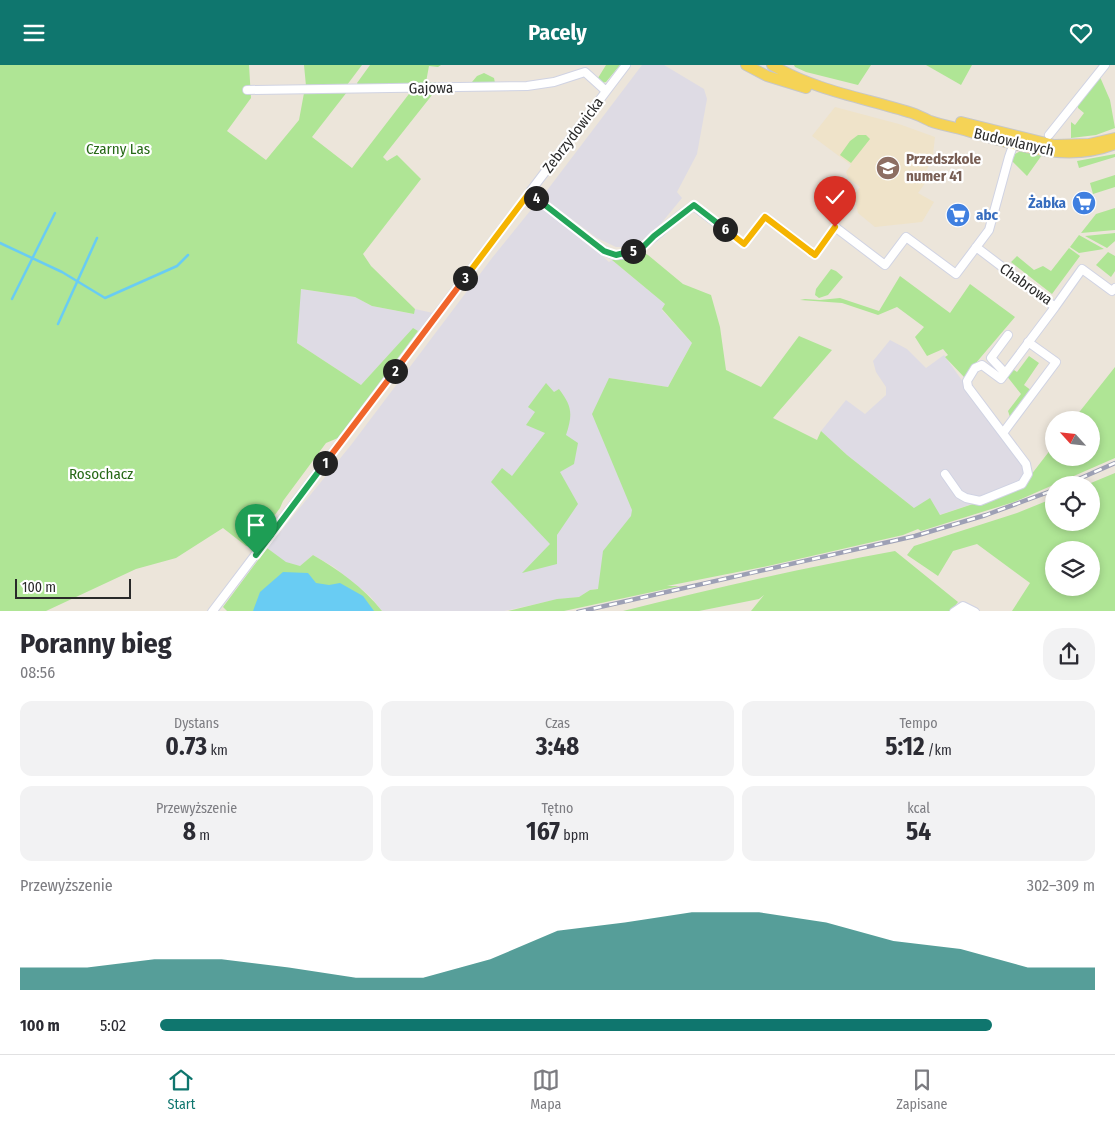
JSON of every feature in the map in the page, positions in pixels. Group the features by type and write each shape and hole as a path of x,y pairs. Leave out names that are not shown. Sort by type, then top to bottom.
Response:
{"main road":[{"name":"Budowlanych","path":"746,65 775,79 809,89 831,91"},
{"name":"Budowlanych","path":"772,65 799,79 831,91 914,113 932,115 1049,152 1076,153 1099,150 1115,144"},
{"name":"Budowlanych","path":"1015,140 1070,145 1089,144 1115,138"}],"street":[{"name":"Zebrzydowicka","path":"212,611 626,65"},
{"path":"1049,135 1105,65"},
{"name":"Gajowa","path":"247,90 527,86 554,82 585,73 606,91"},
{"path":"529,193 604,251 616,255 637,250 644,246 694,205 744,244 765,217 815,255 835,227 886,265 906,237 956,274 989,230 1015,140"},
{"name":"Chabrowa","path":"976,247 1055,307 1082,269 1112,291 1115,288"},
{"path":"945,474 959,494 973,500 988,499 1018,487 1025,481 1028,468 969,388 967,382 968,377 979,365 982,365 1001,379 1055,307"},
{"path":"1005,373 991,358 1008,335"},
{"path":"1003,433 1056,362 1028,342"},
{"path":"954,611 963,606 975,611"}],"shaded area":[{"path":"642,65 664,65 704,89 707,99 697,154 677,192 682,198 659,226 647,236 635,244 616,247 597,238 542,197"},
{"name":"Przedszkole numer 41","path":"835,107 899,124 935,137 933,155 926,172 931,175 918,193 934,202 922,222 875,227 858,213 854,195 860,187 848,178 846,172 851,165 812,136"},
{"path":"534,206 546,210 609,262 612,260 665,304 662,310 692,343 668,387 609,378 599,429 662,579 590,590 579,597 559,599 504,611 382,611 370,596 334,567 313,555 300,566 286,563 267,548 351,445 492,258"},
{"path":"300,289 355,297 372,306 413,314 415,309 433,313 418,331 413,329 361,385 297,343"},
{"path":"890,340 907,349 926,368 944,355 1022,465 1024,472 1021,488 939,515 914,508 847,455 821,431 846,400 865,414 886,395 886,387 876,372 873,361"}],"green space":[{"path":"0,65 249,65 251,98 227,131 266,160 299,120 304,93 347,92 312,137 352,168 412,90 436,90 383,157 387,161 397,155 421,179 363,254 371,266 415,309 414,314 372,306 355,297 301,289 297,343 361,385 413,328 418,331 338,438 326,443 251,547 246,546 223,528 176,558 136,569 46,611 0,611"},
{"path":"304,65 362,65 347,85 306,86"},
{"path":"370,65 441,65 438,67 429,66 426,82 452,84 358,85 357,83"},
{"path":"606,65 620,65 606,82 602,83 598,78"},
{"path":"794,65 871,65 858,85 806,72"},
{"path":"926,65 972,65 961,85"},
{"path":"484,73 494,78 495,83 472,82 477,76"},
{"path":"1100,77 1110,100 1115,128 1096,135 1071,138 1071,122 1075,125 1084,113 1078,108 1078,104"},
{"path":"858,135 866,135 870,139 851,163 840,155 850,141"},
{"path":"1022,150 1067,156 1064,158 1042,155 1027,176 1012,161 1015,154"},
{"path":"1115,154 1115,157 1079,168 1077,161"},
{"path":"1115,175 1115,187 1093,194 1090,183"},
{"path":"1115,208 1115,230 1081,233 1096,214"},
{"path":"1115,233 1115,241 1107,248 1085,236"},
{"path":"1079,235 1104,249 1079,253 1070,247"},
{"path":"1069,248 1080,256 1052,294 1011,262 1017,256 1034,270 1043,266 1051,271"},
{"path":"642,252 683,284 711,295 720,327 726,370 761,387 799,336 832,350 773,418 817,440 821,431 847,455 914,508 930,498 940,515 1021,488 1045,457 1045,466 1097,466 1074,476 1045,476 1045,488 1014,502 921,531 918,529 903,535 768,566 667,586 680,586 564,611 508,611 557,599 579,597 590,590 598,589 603,551 631,516 632,510 592,414 609,378 668,387 692,343 662,309 665,304 612,260"},
{"path":"1108,252 1115,256 1115,271 1111,277 1096,265"},
{"path":"831,269 843,277 828,295 819,298 815,295 816,289"},
{"path":"900,276 950,313 970,284 1015,317 964,377 945,357 948,355 943,349 927,356 915,337 924,327 897,307 878,315 842,303 800,300 840,298 879,311"},
{"path":"1029,356 1039,363 1024,385 1032,391 1010,417 1008,411 1021,394 1006,375 1011,368 1017,372"},
{"path":"1115,367 1115,458 1100,465 1100,411 1080,411"},
{"path":"546,383 554,392 559,389 569,405 570,421 566,435 578,443 574,464 560,472 578,504 557,535 557,564 522,573 550,544 491,482 502,468 512,476 545,433 526,425 535,412 528,407"},
{"path":"1115,473 1115,611 1012,611 1030,583 977,544 953,551 938,576 907,555 914,546 1017,513 1045,502 1045,531 1100,531 1100,479"},
{"path":"267,548 286,562 300,566 313,555 350,580 367,594 382,611 227,611 223,607"},
{"path":"895,551 958,602 951,611 751,611 764,595 759,599 699,611 623,611 757,579"}],"water":[{"path":"283,572 308,573 316,583 329,585 340,583 363,596 374,611 253,611 260,592"}],"waterway":[{"path":"12,299 55,213"},
{"path":"58,324 97,238"},
{"path":"0,243 62,272 105,298 177,266 188,255"}],"railway":[{"path":"1085,476 1115,463"},
{"path":"582,611 915,536 986,515 1045,493"}],"place":[{"name":"Przedszkole numer 41","path":"888,168"},
{"name":"Żabka","path":"1084,203"},
{"name":"abc","path":"958,215"}],"route":[{"path":"256,555 529,193 604,251 616,255 637,250 644,246 694,205 744,244 765,217 815,255 835,227"}],"park label":[{"name":"Czarny Las","path":"118,149"},
{"name":"Rosochacz","path":"101,474"}]}
